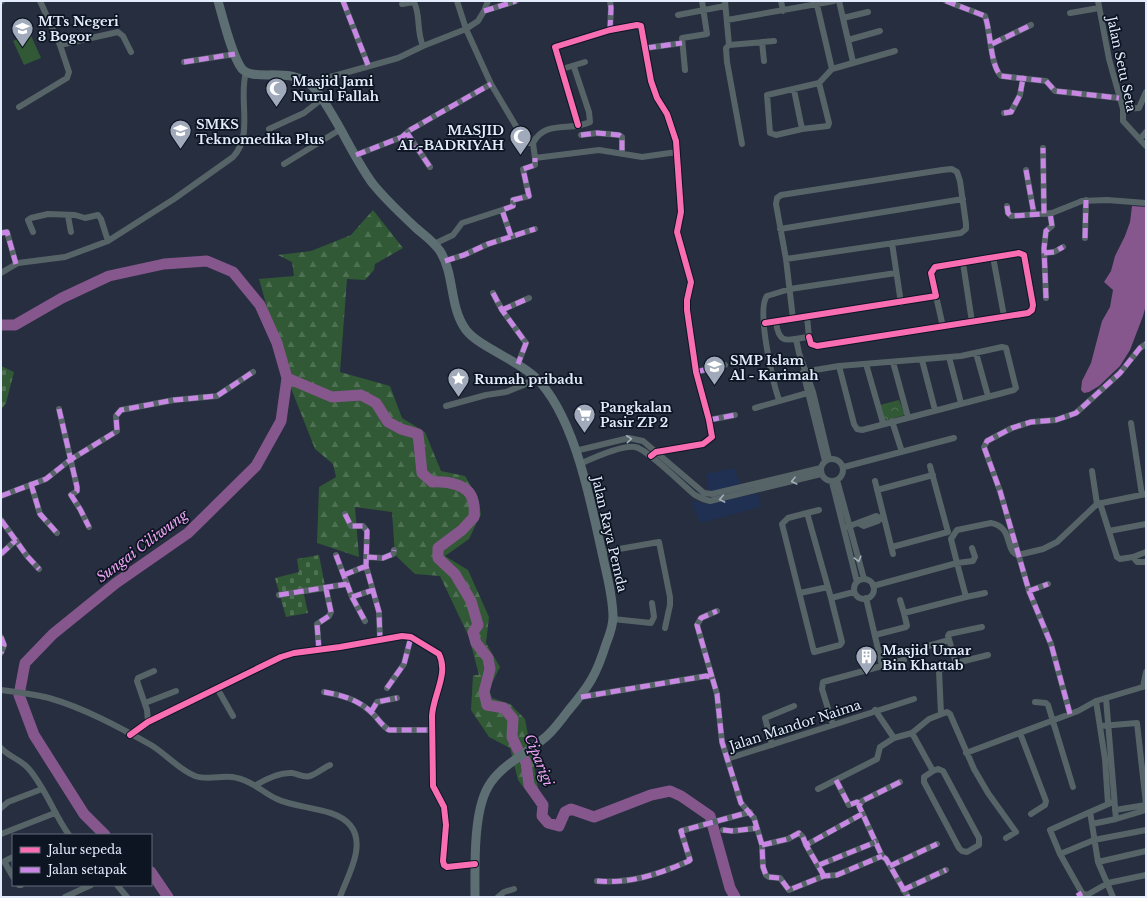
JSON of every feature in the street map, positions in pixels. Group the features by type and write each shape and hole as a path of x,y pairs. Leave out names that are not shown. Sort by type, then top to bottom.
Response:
{"main road":[{"path":"218,1 235,54 242,69 246,72"},
{"name":"Jalan Raya Pemda","path":"246,72 290,75 300,78 309,83 322,99 368,176 383,196 436,241 445,261 456,307 465,329 471,336 518,364 534,376 549,392 559,410 580,464 592,502 613,619 598,668 589,687 556,728 534,747 511,762 494,778 486,790 479,815 475,864 475,897"}],"street":[{"path":"19,107 67,78 69,69 40,1"},
{"path":"343,1 368,65"},
{"path":"402,4 411,1 414,2 416,6 419,18 418,36 423,46"},
{"path":"457,1 466,29 491,84 526,143 533,143"},
{"path":"309,83 368,65 398,58 423,46 466,29 478,21 488,1"},
{"path":"484,11 516,1"},
{"path":"610,1 610,30"},
{"path":"685,70 682,38 707,34 702,1"},
{"path":"781,1 783,11"},
{"path":"728,20 783,11 805,4 817,5 834,1"},
{"path":"839,1 853,62"},
{"name":"Jalan Setu Seta","path":"1098,1 1106,49 1123,109 1123,121 1146,146"},
{"path":"951,2 984,14 992,44 994,66 998,73 1004,77 1046,81 1055,91 1119,98"},
{"path":"678,15 725,4 728,20 729,45 726,48 727,62 742,144"},
{"path":"817,5 832,69"},
{"path":"1070,13 1099,8"},
{"path":"843,18 868,12"},
{"path":"578,125 555,47 610,30 639,25 642,28 651,81 657,98 667,114 676,141 681,212 677,232 691,282 687,300 687,310 696,372 712,437 703,444 653,454 637,446 618,450 580,464"},
{"path":"992,44 1031,25"},
{"path":"848,40 880,31"},
{"path":"60,45 118,32 123,36 131,52"},
{"path":"729,45 774,41"},
{"path":"762,42 764,60"},
{"path":"646,48 682,43"},
{"path":"819,83 829,125 826,127 802,129 776,135 770,133 765,97 769,94 794,90 819,83 832,69 894,51"},
{"path":"184,62 235,54"},
{"path":"562,69 586,62"},
{"path":"436,241 453,235 462,223 514,206 513,200 529,196 523,169 536,165 533,143 536,136 545,130 568,125 588,123 591,120 574,67"},
{"path":"1,274 16,264 30,260 74,254 108,241 174,199 233,157 239,150 244,127 242,89 246,72"},
{"path":"1004,113 1011,112 1020,95 1023,78"},
{"path":"356,155 402,137 410,130 491,84"},
{"path":"794,90 802,129"},
{"path":"1123,109 1139,108 1146,92"},
{"path":"269,129 304,113 322,99"},
{"path":"284,164 341,129"},
{"path":"581,135 597,132 620,135 622,137 622,153"},
{"path":"1140,139 1146,132"},
{"path":"407,133 430,167"},
{"path":"1043,148 1047,214 1052,226 1046,231 1044,253 1046,298"},
{"path":"535,158 599,150 642,157 677,152"},
{"path":"786,259 954,234 964,231 966,224 963,199 957,172 952,169 781,195 777,198 776,204 786,259 793,319"},
{"path":"1026,170 1034,214"},
{"path":"780,229 963,199"},
{"path":"1085,238 1086,200"},
{"path":"1007,206 1008,214 1011,216 1047,214 1086,200 1146,203"},
{"path":"502,210 510,236"},
{"path":"33,232 28,220 31,218 48,214 85,218 99,216 108,241"},
{"path":"68,216 71,232"},
{"path":"445,261 464,255 510,236 535,229"},
{"path":"1,234 7,232 16,264"},
{"path":"892,243 901,303"},
{"path":"1044,253 1054,252 1063,247"},
{"path":"807,317 811,344 817,346 1022,314 1032,310 1024,255 1019,253 963,263 939,265 932,269 943,326"},
{"path":"993,257 1004,316"},
{"path":"963,263 972,322"},
{"path":"779,400 771,372 765,323 764,300 774,293 790,289 896,273"},
{"path":"493,293 502,310 526,343 518,364"},
{"path":"765,323 901,303 936,296"},
{"path":"502,310 529,298"},
{"path":"776,322 777,333 781,338 796,339 810,337"},
{"path":"679,478 704,493 712,494 760,483 768,484 821,471 827,460 796,339"},
{"path":"1070,714 1051,644 1029,591 1000,491 984,447 987,441 1012,428 1041,421 1056,420 1076,413 1120,373 1140,348 1146,344"},
{"path":"804,370 839,366 949,357 1001,347 1006,348 1016,388 883,423 862,430 855,427 839,366"},
{"path":"976,353 988,396"},
{"path":"949,357 961,403"},
{"path":"922,360 935,410"},
{"path":"893,362 908,417"},
{"path":"866,364 883,423"},
{"path":"696,372 726,365"},
{"path":"1,496 46,479 70,460 118,431 116,416 121,410 174,400 217,396 253,372"},
{"path":"446,406 486,395 506,392 526,384 534,376"},
{"path":"755,408 810,392"},
{"path":"59,409 77,489 71,496 80,509 89,527"},
{"path":"709,420 735,414"},
{"path":"892,421 902,452"},
{"path":"966,597 951,539 955,531 991,523 1002,526 1013,552 1018,555 1043,549 1057,542 1098,504 1144,494 1131,423"},
{"path":"575,451 615,441 637,438 644,441 653,454 703,499 710,501 760,490 768,484"},
{"path":"844,467 954,438"},
{"path":"615,441 618,450"},
{"path":"827,460 838,460 844,467"},
{"path":"875,481 882,517 893,551 948,532 930,466"},
{"path":"821,471 825,480 834,481 841,477 844,467"},
{"path":"1092,471 1098,504 1109,531 1117,557 1120,559 1146,552"},
{"path":"877,490 933,475"},
{"path":"834,481 846,527 857,582 854,592"},
{"path":"31,484 40,514 57,532"},
{"path":"744,486 746,493"},
{"path":"807,513 842,642 840,645 814,652 782,524 788,518 807,513 819,510"},
{"path":"345,514 351,526 365,527 367,535 366,566 380,618 380,639"},
{"path":"846,527 858,523 861,520 876,516 882,517"},
{"path":"1,520 27,556 39,569"},
{"path":"1109,531 1146,524"},
{"path":"846,527 864,579 867,579 873,586 872,594 866,598 859,598 854,592"},
{"path":"1,554 16,540"},
{"path":"602,552 659,542 670,597 670,605 665,628"},
{"path":"873,586 957,563 973,561 975,557 972,548"},
{"path":"367,557 387,558 393,554 394,550"},
{"path":"336,555 352,597 365,621"},
{"path":"1133,556 1137,562 1146,562"},
{"path":"344,575 366,566"},
{"path":"857,582 864,579"},
{"path":"279,595 326,589 347,584"},
{"path":"1029,591 1048,584"},
{"path":"800,593 828,587"},
{"path":"319,650 317,624 329,616 330,612 326,589"},
{"path":"352,597 373,590"},
{"path":"831,598 854,592"},
{"path":"904,614 985,593"},
{"path":"866,598 882,666"},
{"path":"875,635 907,626 900,600"},
{"path":"613,619 651,623 654,617 652,604"},
{"name":"Jalan Mandor Naima","path":"717,612 701,618 697,624 717,694 722,742 727,759 875,710 892,739"},
{"path":"956,663 949,640 949,634 982,627"},
{"path":"130,735 148,722 287,655 380,639 402,636 410,637 435,650 441,658 443,666 442,675 433,706 433,786 444,807 446,825 444,865 447,867 475,864"},
{"path":"1,637 4,645 1,653"},
{"path":"387,688 404,664 410,637"},
{"path":"928,646 949,640"},
{"path":"941,714 939,670 956,663 988,654"},
{"path":"833,725 822,689 823,682 904,660"},
{"path":"148,722 145,703 137,681 138,678 154,671"},
{"path":"966,753 1070,714 1096,701 1144,686 1146,672"},
{"path":"581,697 706,676 712,677"},
{"path":"217,688 233,716"},
{"path":"1,690 27,694 64,703 152,746 185,771 197,776 235,777 245,779 277,799 335,816 350,825 356,836 355,858 340,897"},
{"path":"145,703 176,690"},
{"path":"324,692 340,695 358,702 371,712 384,727 389,730 433,730"},
{"path":"371,712 377,702 397,698"},
{"path":"1106,698 1111,803"},
{"path":"875,710 914,699"},
{"path":"1096,701 1101,726 1111,803 1115,810 1116,818"},
{"path":"1035,702 1046,702 1048,704 1073,787"},
{"path":"772,745 765,718 794,706"},
{"path":"818,789 877,759 882,744 892,739 912,733 921,724 947,712 950,714 966,753 988,793 1016,832 1006,838"},
{"path":"1101,726 1135,722 1138,724 1146,804 1115,810"},
{"path":"912,733 933,770"},
{"path":"1020,733 1046,801 1045,805 1032,814"},
{"path":"1,748 4,755 17,758 28,768 42,789 67,834"},
{"path":"727,759 741,803 750,812 757,828 762,845 763,867 766,875 769,877 780,878 789,890 824,876 837,875 882,856"},
{"path":"256,785 267,779 284,774 292,773 304,777 310,776 330,765"},
{"path":"938,769 943,771 979,838 979,844 967,852 962,851 959,848 924,782 924,777 933,770 938,769"},
{"path":"836,780 849,805 857,802 859,803 900,782"},
{"path":"1,808 8,802 42,789"},
{"path":"859,803 862,814 882,856 886,859 908,897"},
{"path":"1111,803 1050,830 1060,854 1080,895 1087,895 1108,883 1146,875"},
{"path":"1092,824 1146,810"},
{"path":"597,881 609,882 639,879 665,871 689,861 690,860 680,832 716,820 750,812"},
{"path":"1090,812 1098,862 1113,897"},
{"path":"1,834 55,813"},
{"path":"806,845 862,814"},
{"path":"724,830 733,831 757,828"},
{"path":"1060,854 1094,840 1146,830"},
{"path":"762,845 788,839 799,833 819,865 824,876"},
{"path":"819,865 876,842"},
{"path":"890,866 937,844"},
{"path":"1098,862 1146,851"},
{"path":"12,859 5,863 12,875"},
{"path":"903,890 946,870"},
{"path":"65,897 88,886"},
{"path":"118,886 125,896"},
{"path":"498,897 504,892 514,889"}],"shaded area":[{"path":"1132,206 1146,207 1146,305 1130,350 1120,366 1099,386 1089,392 1084,393 1081,390 1082,381 1091,363 1102,321 1110,307 1113,290 1104,282 1111,271 1115,256 1125,236 1130,222"},
{"path":"734,468 741,487 709,492 706,474"},
{"path":"758,493 760,507 700,523 691,501 709,504"}],"green space":[{"path":"30,33 41,58 24,65 13,41"},
{"path":"373,210 403,248 375,264 374,270 365,280 347,279 340,372 390,386 402,418 425,432 441,471 465,476 478,498 481,514 469,539 445,556 468,570 489,617 486,643 500,667 489,689 492,698 510,704 525,719 543,813 518,780 510,748 489,737 471,710 473,675 479,675 469,637 440,576 415,574 395,555 392,512 355,507 359,557 317,543 319,487 336,477 333,464 315,449 287,378 259,279 294,276 292,262 278,255 311,251 351,235"},
{"path":"1,366 14,372 6,403 1,410"},
{"path":"899,400 905,415 884,421 880,405"},
{"path":"319,555 326,591 304,594 308,613 286,617 275,578 299,572 297,559"}],"waterway":[{"name":"Sungai Ciliwung","path":"1,325 15,325 62,298 109,276 164,264 207,261 233,272 260,305 277,343 287,378 281,421 256,466 188,533 116,583 53,634 25,663 19,695 34,735 84,814 104,834"},
{"name":"Ciparigi","path":"287,378 332,397 361,395 376,403 388,422 401,429 418,434 422,473 432,482 444,482 457,485 462,487 471,495 474,505 474,517 462,530 438,548 438,558 455,574 471,601 478,625 473,632 476,643 488,658 490,669 484,692 487,705 504,708 513,719 512,737 526,762 529,785 543,805 542,816 548,823 559,826 565,812 571,809 594,817 651,795 670,791 681,796 710,816 730,888 735,897"},
{"name":"Sungai Ciliwung","path":"152,873 168,897"}],"marked path":[{"path":"343,1 368,65"},
{"path":"484,11 516,1"},
{"path":"610,1 610,30"},
{"path":"946,1 985,16 995,64 997,71 1001,76 1046,81 1055,91 1119,98"},
{"path":"992,44 1031,25"},
{"path":"646,48 682,43"},
{"path":"184,62 235,54"},
{"path":"1004,113 1011,112 1020,95 1023,78"},
{"path":"356,155 402,137 410,130 491,84"},
{"path":"407,133 430,167"},
{"path":"581,135 597,133 619,135 622,137 622,153"},
{"path":"1007,206 1008,213 1011,216 1044,214 1043,148"},
{"path":"511,236 502,210 513,206 513,200 529,196 523,169 535,165 535,158"},
{"path":"1026,170 1034,214"},
{"path":"1085,238 1086,200"},
{"path":"1046,298 1044,248 1046,231 1052,226 1050,213"},
{"path":"445,261 464,255 488,244 535,229"},
{"path":"1,233 7,232 16,264"},
{"path":"1044,253 1054,252 1063,247"},
{"path":"493,293 502,310 526,343 518,364"},
{"path":"502,310 529,298"},
{"path":"1070,714 1051,644 1029,591 1000,491 984,447 987,441 1012,428 1031,422 1056,420 1076,413 1120,373 1140,348 1146,344"},
{"path":"696,372 725,365"},
{"path":"1,496 46,479 70,460 117,431 116,416 121,410 174,400 217,396 253,372"},
{"path":"59,409 77,487 77,491 71,495 89,527"},
{"path":"709,420 735,415"},
{"path":"31,484 40,514 57,533"},
{"path":"345,514 351,526 363,526 367,531 366,566 379,612 380,639"},
{"path":"1,520 27,556 39,569"},
{"path":"1,554 16,540"},
{"path":"367,557 383,558 393,554 394,550"},
{"path":"336,555 352,597 365,621"},
{"path":"344,575 366,566"},
{"path":"279,595 347,584"},
{"path":"1029,591 1048,584"},
{"path":"319,650 317,624 329,616 331,612 326,589"},
{"path":"352,597 373,590"},
{"path":"712,677 697,625 701,618 717,611"},
{"path":"1,637 4,645 1,653"},
{"path":"387,688 404,664 411,637"},
{"path":"581,697 706,676 712,677 717,694 722,742 741,803 754,818 762,845 763,867 766,875 769,877 780,878 789,890 824,876 837,875 882,856"},
{"path":"324,692 343,696 360,704 371,712 389,730 433,730"},
{"path":"371,712 377,702 397,698"},
{"path":"836,780 849,805 857,802 859,803"},
{"path":"900,782 862,801 859,806 882,856 886,859 908,897"},
{"path":"597,881 621,881 644,877 689,861 690,860 681,831 750,812"},
{"path":"824,876 806,845 862,814"},
{"path":"723,830 733,831 757,828"},
{"path":"762,845 788,839 799,833 803,837 806,845"},
{"path":"819,865 876,842"},
{"path":"890,866 937,844"},
{"path":"903,890 946,870"},
{"path":"1077,896 1082,893"}],"cycle path":[{"path":"578,125 555,47 610,30 637,25 641,26 651,81 657,98 667,114 676,141 681,212 677,232 691,282 687,300 687,310 696,372 712,437 703,444 656,452 651,456"},
{"path":"765,323 936,296 931,273 935,267 1019,253 1024,255 1033,305 1032,310 1028,313 817,346 811,344 809,337"},
{"path":"130,735 148,722 281,657 294,653 340,647 402,636 411,637 439,654 442,662 441,677 432,716 433,786 444,807 446,825 444,865 447,867 475,864"}],"place":[{"name":"MTs Negeri 3 Bogor","path":"23,48"},
{"name":"Masjid Jami Nurul Fallah","path":"276,108"},
{"name":"SMKS Teknomedika Plus","path":"180,150"},
{"name":"MASJID AL-BADRIYAH","path":"520,156"},
{"name":"SMP Islam Al - Karimah","path":"714,386"},
{"name":"Rumah pribadu","path":"458,398"},
{"name":"Pangkalan Pasir ZP 2","path":"584,434"},
{"name":"Masjid Umar Bin Khattab","path":"867,676"}]}
